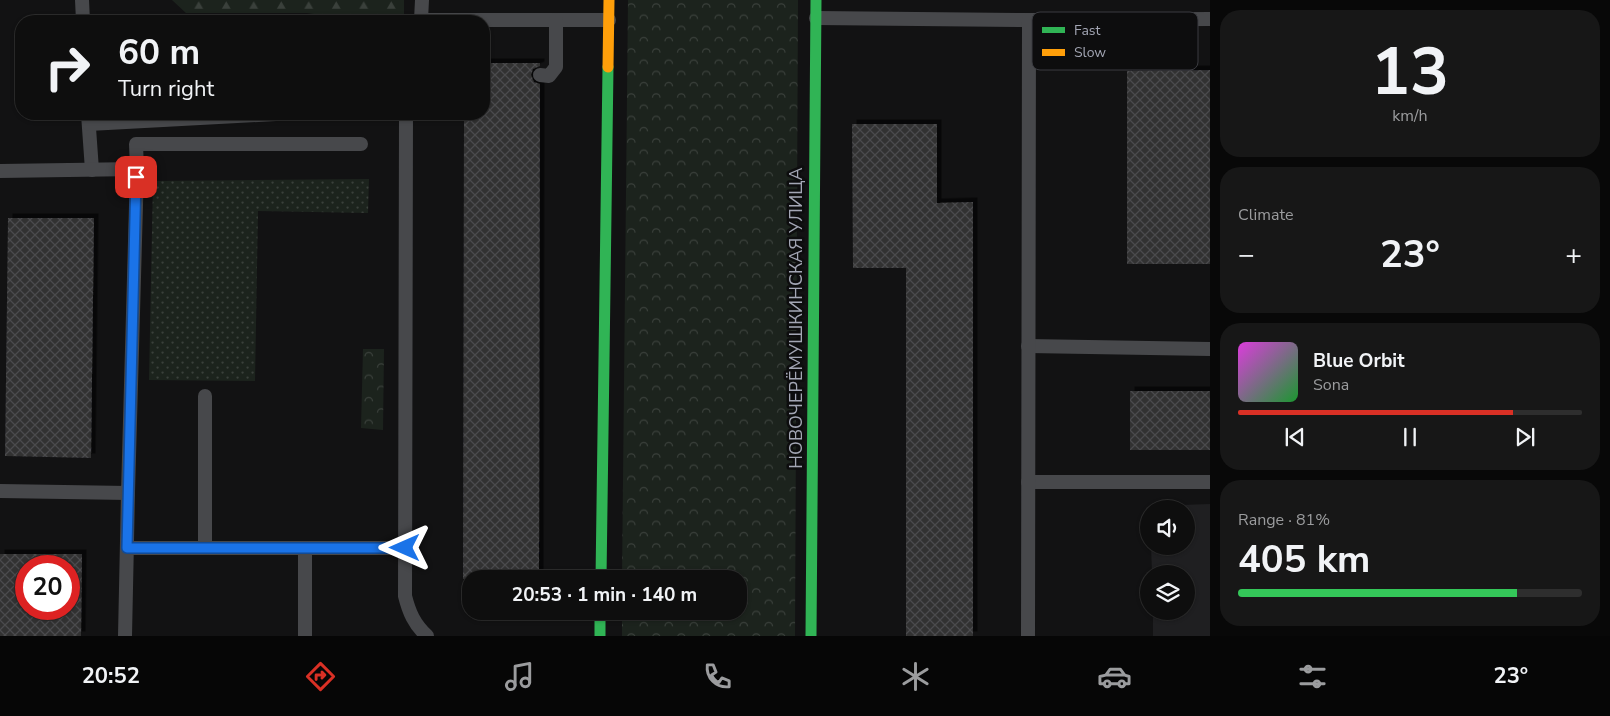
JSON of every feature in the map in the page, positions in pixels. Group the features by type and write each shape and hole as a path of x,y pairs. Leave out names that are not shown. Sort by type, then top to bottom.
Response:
{"street":[{"path":"601,570 610,0"},
{"name":"НОВОЧЕРЁМУШКИНСКАЯ УЛИЦА","path":"811,636 816,0"},
{"path":"600,620 600,636"}],"lane":[{"path":"82,0 83,15"},
{"path":"421,15 422,0"},
{"path":"816,18 1032,20"},
{"path":"540,75 549,76 556,67 556,20"},
{"path":"490,21 609,20"},
{"path":"1028,636 1029,20"},
{"path":"89,120 92,170"},
{"path":"406,120 405,596 410,614 420,630 427,636"},
{"path":"125,636 137,169 136,144 361,144"},
{"path":"0,171 137,169"},
{"path":"1028,346 1210,349"},
{"path":"205,396 205,548"},
{"path":"1028,482 1210,482"},
{"path":"0,491 128,493"},
{"path":"127,548 405,548"},
{"path":"305,548 305,636"}],"shaded area":[{"path":"1195,504 1210,504 1210,636 1153,636 1153,620 1195,620 1195,565 1152,565 1151,555 1195,555"}],"green space":[{"path":"172,0 404,0 404,14 398,15 186,13"},
{"path":"628,0 798,0 795,636 622,636 622,620 747,620 747,570 622,570"},
{"path":"369,179 368,213 258,211 255,381 149,380 153,181"},
{"path":"363,349 384,349 383,430 361,428"}],"building":[{"path":"490,63 540,63 540,66 533,69 531,75 534,82 540,84 539,570 463,570 464,120 490,120"},
{"path":"1210,70 1210,264 1127,264 1127,71"},
{"path":"852,124 937,124 937,203 973,202 973,636 906,636 906,268 853,268"},
{"path":"8,218 94,218 91,458 5,456"},
{"path":"1130,391 1210,391 1210,450 1130,450"},
{"path":"0,554 82,554 81,636 0,636"}],"traffic: fast":[{"path":"811,636 816,0"},
{"path":"601,570 608,67"},
{"path":"600,620 600,636"}],"traffic: slow":[{"path":"608,67 609,0"}],"route":[{"path":"136,177 127,548 405,548"}]}
